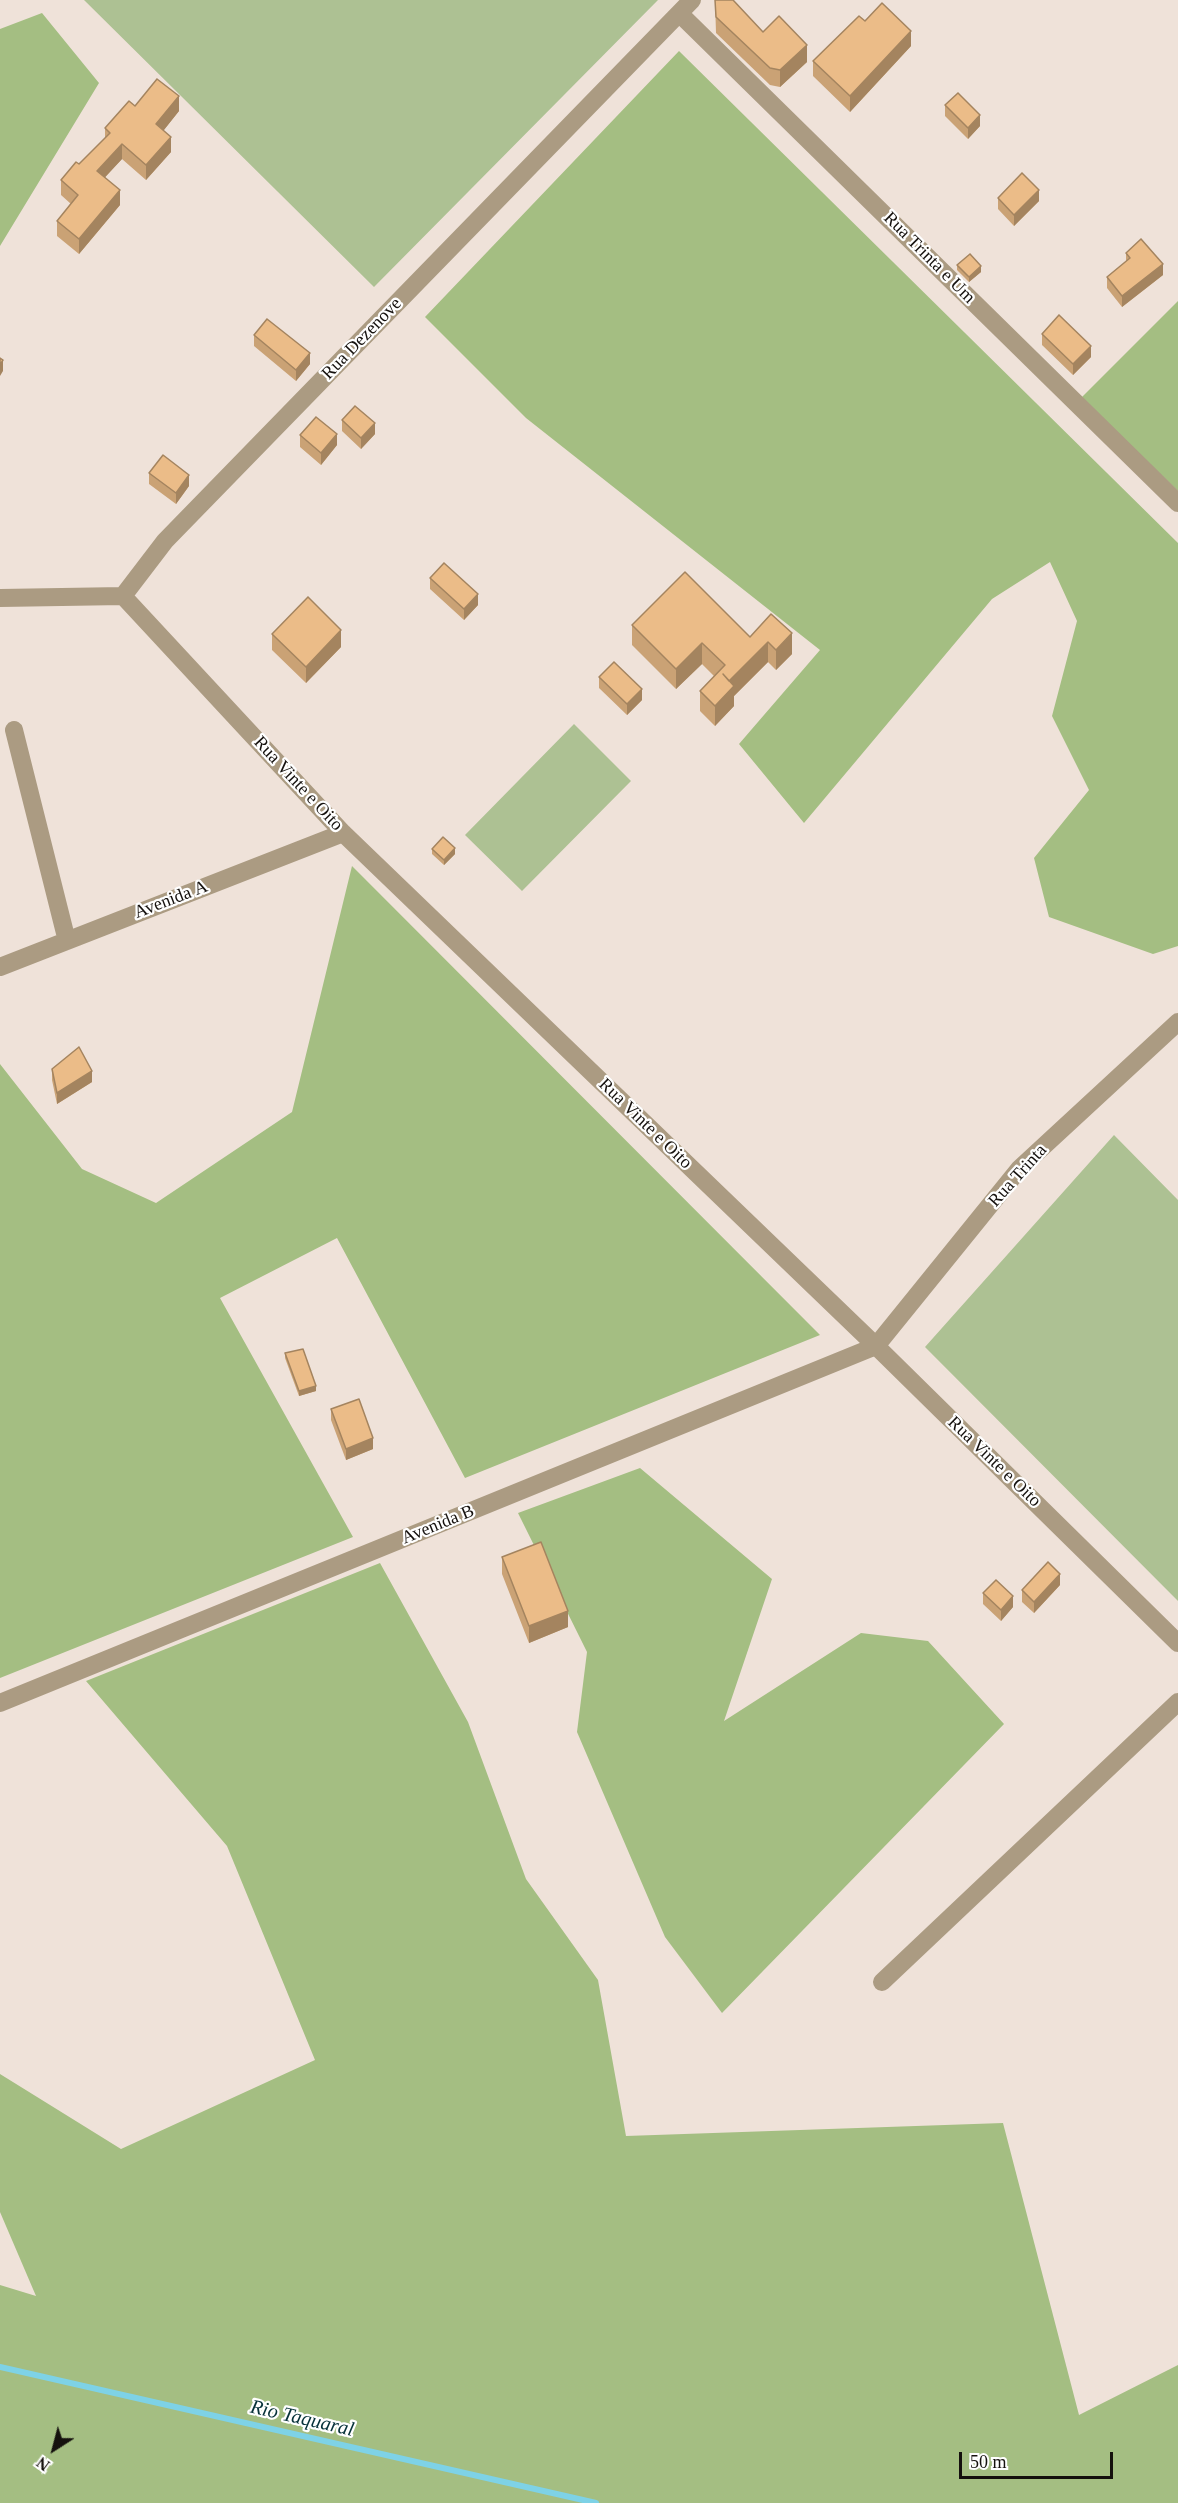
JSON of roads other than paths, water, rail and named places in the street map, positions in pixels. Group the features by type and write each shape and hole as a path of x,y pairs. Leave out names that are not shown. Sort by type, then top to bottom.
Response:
{"street":[{"name":"Rua Dezenove","path":"123,596 165,540 692,0"},
{"name":"Rua Trinta e Um","path":"680,14 1178,503"},
{"path":"0,598 123,596"},
{"name":"Rua Vinte e Oito","path":"123,596 343,833 876,1346 1178,1643"},
{"path":"14,730 67,941"},
{"name":"Avenida A","path":"0,967 343,833"},
{"name":"Rua Trinta","path":"876,1346 1020,1168 1178,1022"},
{"name":"Avenida B","path":"0,1703 876,1346"},
{"path":"882,1982 1178,1702"}],"waterway":[{"name":"Rio Taquaral","path":"0,2367 596,2503"}]}
